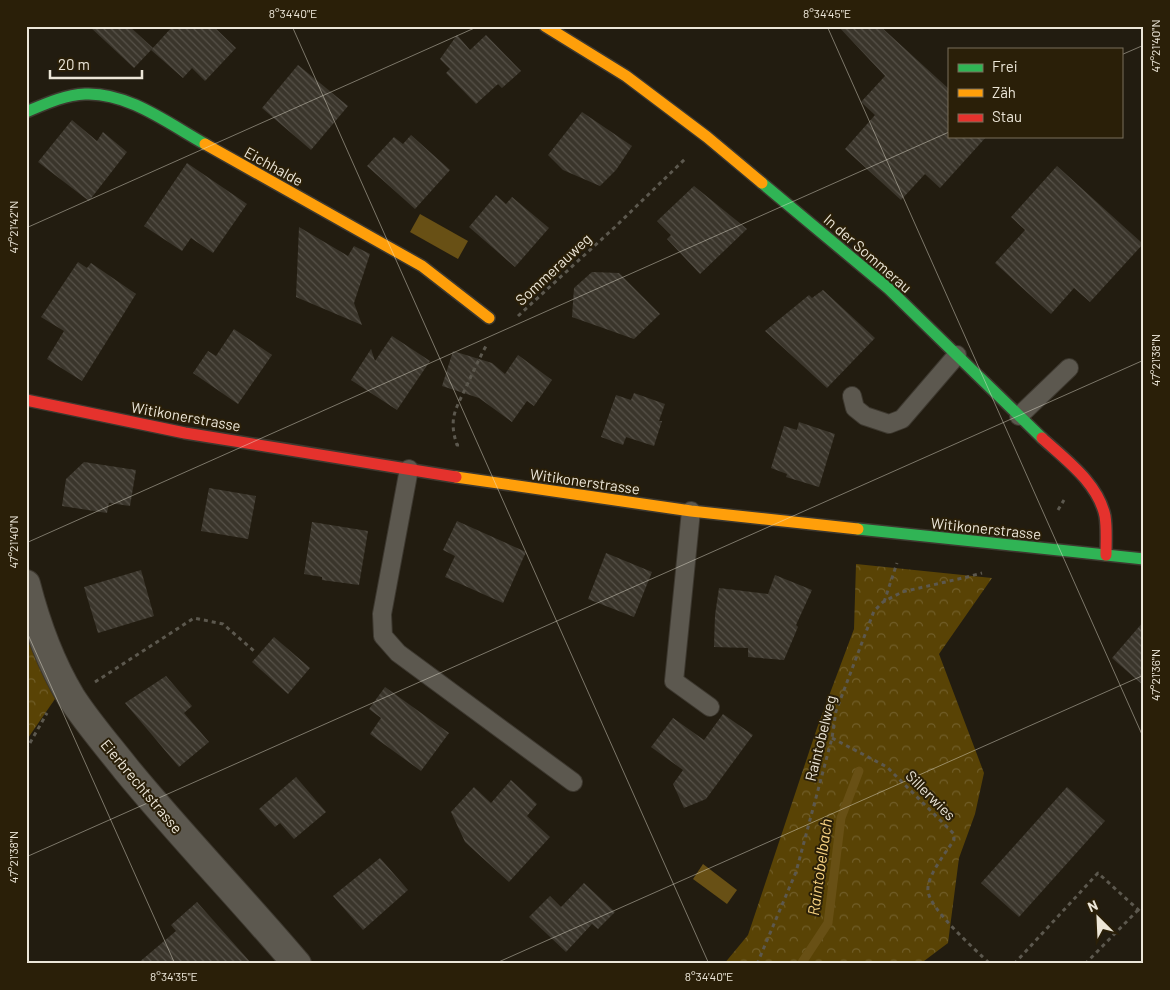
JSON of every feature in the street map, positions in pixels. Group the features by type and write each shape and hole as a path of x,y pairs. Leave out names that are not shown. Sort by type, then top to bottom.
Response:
{"street":[{"name":"In der Sommerau","path":"545,26 626,76 707,137 889,290 1085,479 1098,495 1105,517 1106,555"},
{"name":"Eichhalde","path":"26,112 44,104 78,94 104,96 135,105 422,266 490,318"},
{"name":"Witikonerstrasse","path":"26,400 185,433 691,511 1144,558"},
{"name":"Eierbrechtstrasse","path":"26,584 36,619 48,650 72,698 99,736 150,799 297,964"}],"lane":[{"path":"852,396 855,408 865,416 889,424 902,419 957,355"},
{"path":"1019,416 1069,368"},
{"path":"409,469 382,614 383,636 398,653 573,782"},
{"path":"691,511 674,681 710,707"}],"path":[{"name":"Sommerauweg","path":"490,318 518,316 615,227 707,137"},
{"path":"465,446 457,445 453,430 453,415 456,404 486,345 490,318"},
{"path":"884,602 898,561"},
{"name":"Raintobelweg","path":"757,964 796,872 832,738 836,711 874,611 884,602 902,592 968,578 985,572"},
{"path":"72,698 194,618 223,624 254,650"},
{"path":"26,750 41,722"},
{"name":"Sillerwies","path":"832,738 887,767 954,834 954,840 932,876 928,890 933,903 942,915 990,964"},
{"path":"1014,964 1098,873 1144,915"},
{"path":"1085,964 1138,910"}],"green space":[{"path":"856,564 992,578 939,654 984,773 975,814 959,858 948,943 920,964 724,964 748,935 817,728 854,629"},
{"path":"26,600 57,696 26,741"}],"shaded area":[{"path":"420,214 468,241 458,259 410,232"},
{"path":"703,864 737,890 727,904 693,879"}],"building":[{"path":"89,26 129,26 153,48 134,68"},
{"path":"173,26 213,26 236,48 205,81 192,68 183,78 151,50"},
{"path":"838,26 880,26 948,88 948,138 985,138 940,188 925,174 901,200 845,149 875,115 861,102 885,76"},
{"path":"457,35 470,50 486,35 521,71 502,88 498,84 476,104 446,73 450,69 440,59"},
{"path":"298,65 348,106 311,150 262,108"},
{"path":"582,112 632,146 616,170 600,186 563,170 548,155"},
{"path":"72,120 97,141 103,132 127,152 89,201 38,162"},
{"path":"411,135 450,170 415,209 367,166 394,137 403,144"},
{"path":"187,163 247,204 213,253 191,238 182,251 144,226"},
{"path":"1057,166 1143,244 1090,302 1074,288 1051,314 995,263 1025,230 1011,217"},
{"path":"694,186 747,229 700,274 667,239 671,235 657,221"},
{"path":"496,195 506,204 512,197 549,228 515,267 469,227"},
{"path":"299,227 348,256 354,246 370,254 354,303 362,325 296,297"},
{"path":"78,262 87,268 91,263 136,294 82,381 47,359 64,331 41,317"},
{"path":"592,272 619,273 660,314 634,339 572,317 574,288"},
{"path":"823,290 875,338 827,388 765,331 809,295 812,298"},
{"path":"234,329 272,355 238,404 193,373 208,351 216,356"},
{"path":"392,336 430,361 397,410 351,380 371,349 375,361"},
{"path":"453,351 492,363 505,374 518,355 552,380 534,406 527,401 512,422 479,398 442,386"},
{"path":"634,393 665,404 654,446 626,437 623,445 601,437 616,395 631,400"},
{"path":"799,422 835,434 819,487 786,477 787,474 771,468 784,426 797,430"},
{"path":"84,462 136,470 130,506 109,503 107,513 62,506 66,479"},
{"path":"209,488 256,496 248,539 201,531"},
{"path":"457,521 526,552 503,603 445,577 455,556 443,550"},
{"path":"312,522 368,531 359,585 322,580 322,577 304,574"},
{"path":"606,553 652,572 634,617 588,599"},
{"path":"141,570 154,616 98,633 84,587"},
{"path":"775,575 812,590 796,625 798,627 784,660 748,657 748,648 714,647 715,615 719,588 768,594"},
{"path":"1144,621 1144,686 1112,658"},
{"path":"274,637 310,668 288,694 252,662"},
{"path":"166,676 192,706 184,713 209,742 179,767 125,703"},
{"path":"385,687 449,733 421,771 370,734 381,718 369,709"},
{"path":"723,714 753,735 706,799 684,808 673,784 683,770 651,747 673,718 704,740"},
{"path":"296,777 326,812 294,839 280,823 275,827 259,809"},
{"path":"511,780 537,804 527,816 550,837 509,882 465,842 451,812 474,787 491,803"},
{"path":"1067,787 1105,821 1019,917 981,883"},
{"path":"380,858 408,890 363,930 333,896"},
{"path":"584,883 615,912 598,929 592,924 566,952 529,917 550,896 561,907"},
{"path":"197,902 252,964 137,964 176,931 171,925"}],"waterway":[{"name":"Raintobelbach","path":"801,964 828,923 841,818 859,771"}],"traffic: fast":[{"path":"26,112 70,96 85,94 101,95 117,98 148,111 205,144"},
{"path":"762,183 889,289 1042,438"},
{"path":"858,529 1144,559"}],"traffic: slow":[{"path":"545,26 626,76 707,137 762,183"},
{"path":"205,144 422,266 489,318"},
{"path":"456,477 691,511 858,529"}],"traffic: jam":[{"path":"26,400 185,433 456,477"},
{"path":"1042,438 1080,473 1096,493 1105,516 1106,555"}]}
